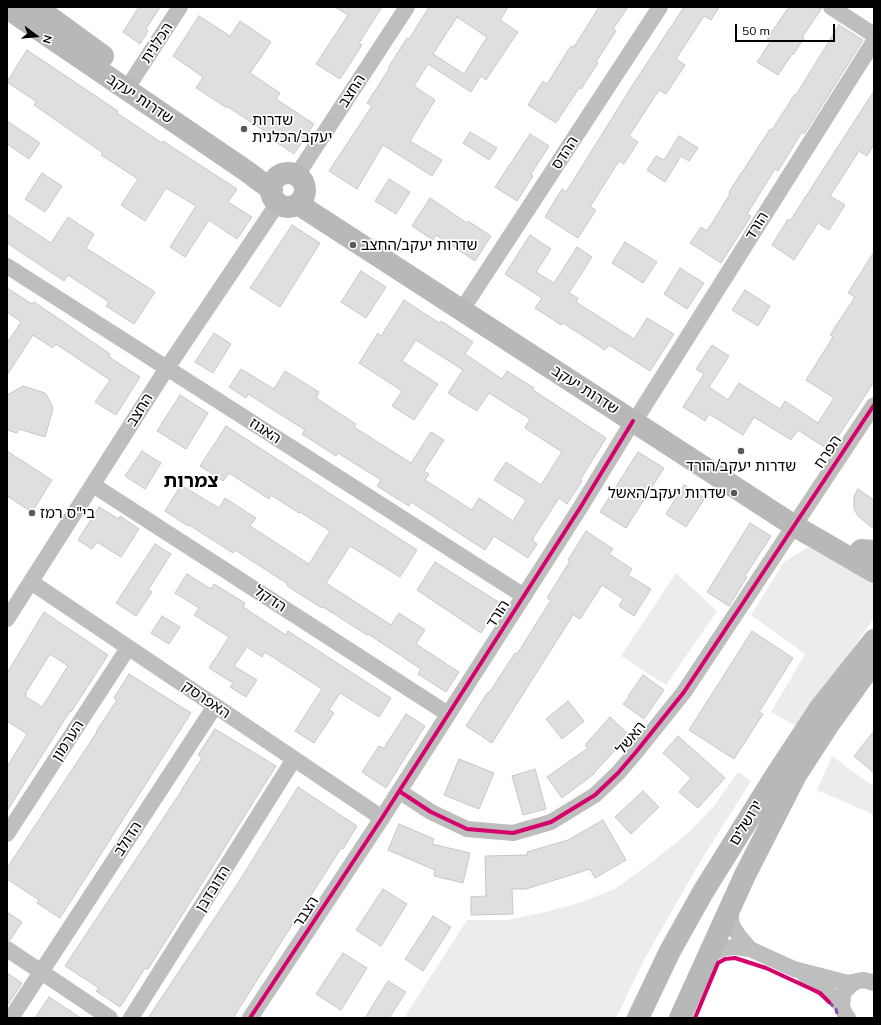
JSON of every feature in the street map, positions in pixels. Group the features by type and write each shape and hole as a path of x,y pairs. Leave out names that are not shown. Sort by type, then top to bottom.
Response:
{"street":[{"name":"שדרות יעקב","path":"36,7 133,79 252,162 288,190 797,519 874,572"},
{"name":"הכלנית","path":"133,79 180,7"},
{"name":"החצב","path":"7,619 167,368 288,190 407,7"},
{"name":"ההדס","path":"469,299 660,7"},
{"path":"831,7 874,35"},
{"name":"שדרות יעקב","path":"7,8 245,170 288,190 345,222 469,299 637,416"},
{"name":"הורד","path":"382,818 524,596 874,41"},
{"name":"האגוז","path":"7,266 524,596"},
{"name":"הפרח","path":"797,519 874,405"},
{"name":"הדקל","path":"93,485 448,714"},
{"name":"שדרות יעקב","path":"797,519 870,553"},
{"name":"האשל","path":"399,791 431,812 467,829 513,833 551,822 595,795 618,773 684,692 797,519"},
{"name":"האפרסק","path":"31,582 382,818"},
{"name":"ירושלים","path":"638,1018 670,951 703,892 774,778 824,702 874,640"},
{"name":"הערמון","path":"7,834 128,648"},
{"name":"ירושלים","path":"680,1018 731,905 796,775 829,724 874,661"},
{"name":"הדולב","path":"11,1018 215,706"},
{"name":"הדובדבן","path":"131,1018 294,759"},
{"name":"הצבר","path":"250,1018 382,818"},
{"path":"731,905 730,918 732,925 750,949"},
{"path":"707,957 725,948 736,947 750,949 794,969 848,983 864,980 874,983"},
{"path":"7,949 110,1018"},
{"path":"794,969 826,991 845,1012"},
{"path":"845,1012 843,995 851,985 857,981"}],"shaded area":[{"path":"808,547 874,585 874,618 798,727 771,712 805,654 751,615 784,562"},
{"path":"676,573 717,611 666,685 621,656"},
{"path":"832,756 874,787 874,815 817,790"},
{"path":"738,772 751,781 697,867 644,960 616,1018 404,1018 467,920 507,920 576,904 615,889 688,833 714,806"}],"building":[{"path":"139,7 160,7 146,29 148,31 140,44 123,32"},
{"path":"335,7 382,7 359,43 362,45 340,79 316,64 348,15"},
{"path":"429,7 508,7 500,20 518,32 486,80 481,76 471,92 428,64 414,86 435,100 410,141 442,160 432,176 383,145 357,189 329,171 372,106 367,103 407,38 409,39","holes":["457,17 487,37 464,74 433,54"]},
{"path":"599,7 628,7 613,29 616,31 596,62 598,63 581,89 579,88 556,123 528,105 543,81 547,84 571,46 574,47"},
{"path":"684,7 719,7 711,20 704,16 676,59 685,65 666,94 659,90 629,136 638,142 624,164 619,161 590,207 596,210 578,238 545,217 562,189 566,192 632,86"},
{"path":"789,7 822,8 802,37 804,38 793,55 792,54 778,75 757,62 771,41 767,39"},
{"path":"199,16 230,36 240,21 271,42 250,73 280,93 276,99 314,124 294,154 270,138 272,136 196,88 203,77 173,56"},
{"path":"839,25 863,40 804,134 802,132 778,171 775,169 747,214 751,216 721,263 690,243 701,227 707,231 730,194 729,192 770,129 772,130 795,94 796,95"},
{"path":"27,50 118,111 117,113 162,143 163,141 237,189 228,202 252,217 237,239 209,220 185,257 170,247 196,206 166,188 145,221 121,205 138,179 101,155 103,153 34,105 37,102 7,82"},
{"path":"874,91 874,144 867,156 859,151 830,196 845,205 829,230 818,223 794,260 772,245 788,219 790,221"},
{"path":"7,121 40,143 29,159 7,144"},
{"path":"470,132 497,148 489,160 463,143"},
{"path":"530,134 549,146 531,174 533,176 517,201 495,187"},
{"path":"679,136 698,148 689,161 681,156 665,182 647,170 656,156 664,160"},
{"path":"42,173 62,186 45,212 25,199"},
{"path":"389,179 410,192 396,214 375,201"},
{"path":"430,198 467,223 468,221 491,236 475,261 436,235 433,240 412,226"},
{"path":"7,214 51,243 68,217 94,234 86,248 155,292 134,324 106,306 109,302 68,275 64,281 7,243"},
{"path":"292,225 320,243 280,307 250,288"},
{"path":"530,235 551,249 536,272 554,283 577,247 592,257 569,293 578,298 576,302 634,339 647,318 674,334 650,371 609,345 605,350 563,323 561,325 535,308 542,298 505,274"},
{"path":"625,242 657,262 643,283 612,263"},
{"path":"874,252 874,382 829,450 798,430 791,440 754,417 743,435 709,414 705,421 683,407 704,374 696,369 712,345 729,356 709,387 728,400 739,383 780,409 785,401 818,423 834,398 806,380 833,337 830,335 855,297 848,293"},
{"path":"680,268 704,283 687,309 664,294"},
{"path":"361,271 386,287 366,318 341,302"},
{"path":"7,288 32,304 34,302 110,354 109,357 140,377 116,415 95,402 110,380 56,344 53,348 33,335 7,375 7,343 21,322 7,312"},
{"path":"745,290 770,306 758,326 732,310"},
{"path":"404,300 439,323 441,321 473,342 465,354 502,379 507,371 606,438 580,480 582,481 567,504 559,498 532,540 537,544 528,558 494,536 485,550 411,502 409,506 377,486 381,480 338,453 336,456 302,434 305,430 248,394 246,398 229,387 241,369 274,389 285,371 319,392 316,398 356,424 354,427 411,463 431,432 444,440 424,471 429,474 425,480 472,510 479,498 513,521 526,500 494,480 506,462 541,485 562,452 525,428 530,419 489,393 477,411 448,393 463,370 416,340 402,361 438,384 414,420 392,406 402,391 359,363 378,333 381,336"},
{"path":"214,333 231,344 213,373 195,362"},
{"path":"23,386 45,393 50,401 53,409 45,437 19,429 17,433 7,430 7,395"},
{"path":"180,395 208,413 186,449 157,431"},
{"path":"226,426 417,550 400,577 350,546 326,583 391,625 399,613 425,630 416,644 459,672 446,692 418,674 421,669 368,634 367,635 287,586 288,584 235,550 233,553 165,511 181,485 219,508 225,498 256,518 250,526 309,564 330,531 271,495 269,499 229,473 223,481 200,466"},
{"path":"7,451 52,480 32,512 7,496"},
{"path":"142,451 161,463 145,489 125,476"},
{"path":"638,452 664,468 626,528 600,512"},
{"path":"684,485 705,498 686,527 666,514"},
{"path":"858,489 874,500 874,529 858,516 854,509 854,496"},
{"path":"99,507 119,519 120,516 139,529 121,557 97,542 92,549 78,540"},
{"path":"750,523 771,536 745,576 747,577 729,606 707,592"},
{"path":"586,531 613,549 609,554 632,569 628,575 651,589 634,616 619,606 623,599 602,585 580,619 573,615 492,743 466,726 515,653 517,654 551,600 547,598 570,561 568,560"},
{"path":"155,544 171,554 148,590 152,592 136,616 116,603"},
{"path":"435,562 500,603 481,633 417,590"},
{"path":"187,574 211,589 214,584 245,603 243,607 286,635 288,631 391,698 379,717 340,693 329,710 334,713 314,743 295,731 322,689 265,652 262,657 247,647 234,666 257,680 246,697 230,687 233,683 209,668 229,637 194,615 199,608 175,593"},
{"path":"44,612 108,655 71,712 70,711 7,811 7,767 27,734 7,721 7,673","holes":["50,654 68,666 42,707 25,696"]},
{"path":"162,616 180,627 169,644 151,633"},
{"path":"752,631 793,658 759,712 763,714 734,759 689,730"},
{"path":"129,674 191,713 60,918 37,903 39,900 7,879 7,868 97,732 117,700 114,698"},
{"path":"643,675 664,690 644,719 623,704"},
{"path":"568,701 584,721 562,739 546,719"},
{"path":"406,714 425,726 386,788 362,772 379,746 384,748"},
{"path":"610,717 629,735 594,774 562,798 547,777 588,748 585,745"},
{"path":"215,729 276,766 148,969 145,968 120,1007 96,991 99,988 65,966 182,790 202,758 198,755"},
{"path":"874,731 874,773 854,756"},
{"path":"678,736 725,778 698,808 679,792 691,778 663,753"},
{"path":"459,759 494,773 479,809 444,795"},
{"path":"535,769 546,809 523,815 512,776"},
{"path":"298,787 357,826 343,849 341,848 233,1018 148,1018 238,883"},
{"path":"643,791 659,807 631,834 615,817"},
{"path":"603,820 626,860 595,878 590,869 526,889 512,889 513,914 471,915 471,897 486,896 485,856 528,855 527,852 568,840"},
{"path":"399,824 434,839 432,844 470,853 463,883 434,876 435,870 388,850"},
{"path":"383,889 407,904 381,946 356,930"},
{"path":"7,912 22,922 10,940 7,940"},
{"path":"433,916 451,927 423,971 405,959"},
{"path":"343,953 367,968 341,1010 316,994"},
{"path":"7,973 22,983 7,1006"},
{"path":"388,981 406,992 389,1018 365,1018"},
{"path":"49,997 81,1018 35,1018"}],"marked path":[{"path":"829,1002 836,1009 838,1018"}],"cycle path":[{"path":"399,791 431,812 467,829 513,833 551,822 595,795 618,773 684,692 874,405"},
{"path":"250,1018 382,818 580,508 633,421"},
{"path":"695,1018 718,963 725,959 735,958 766,968 820,993 829,1002"}],"place":[{"name":"שדרות יעקב/הכלנית","path":"244,129"},
{"name":"שדרות יעקב/החצב","path":"353,245"},
{"name":"שדרות יעקב/הורד","path":"741,451"},
{"name":"שדרות יעקב/האשל","path":"734,493"},
{"name":"בי\"ס רמז","path":"32,513"}],"district":[{"name":"צמרות","path":"191,481"}]}
